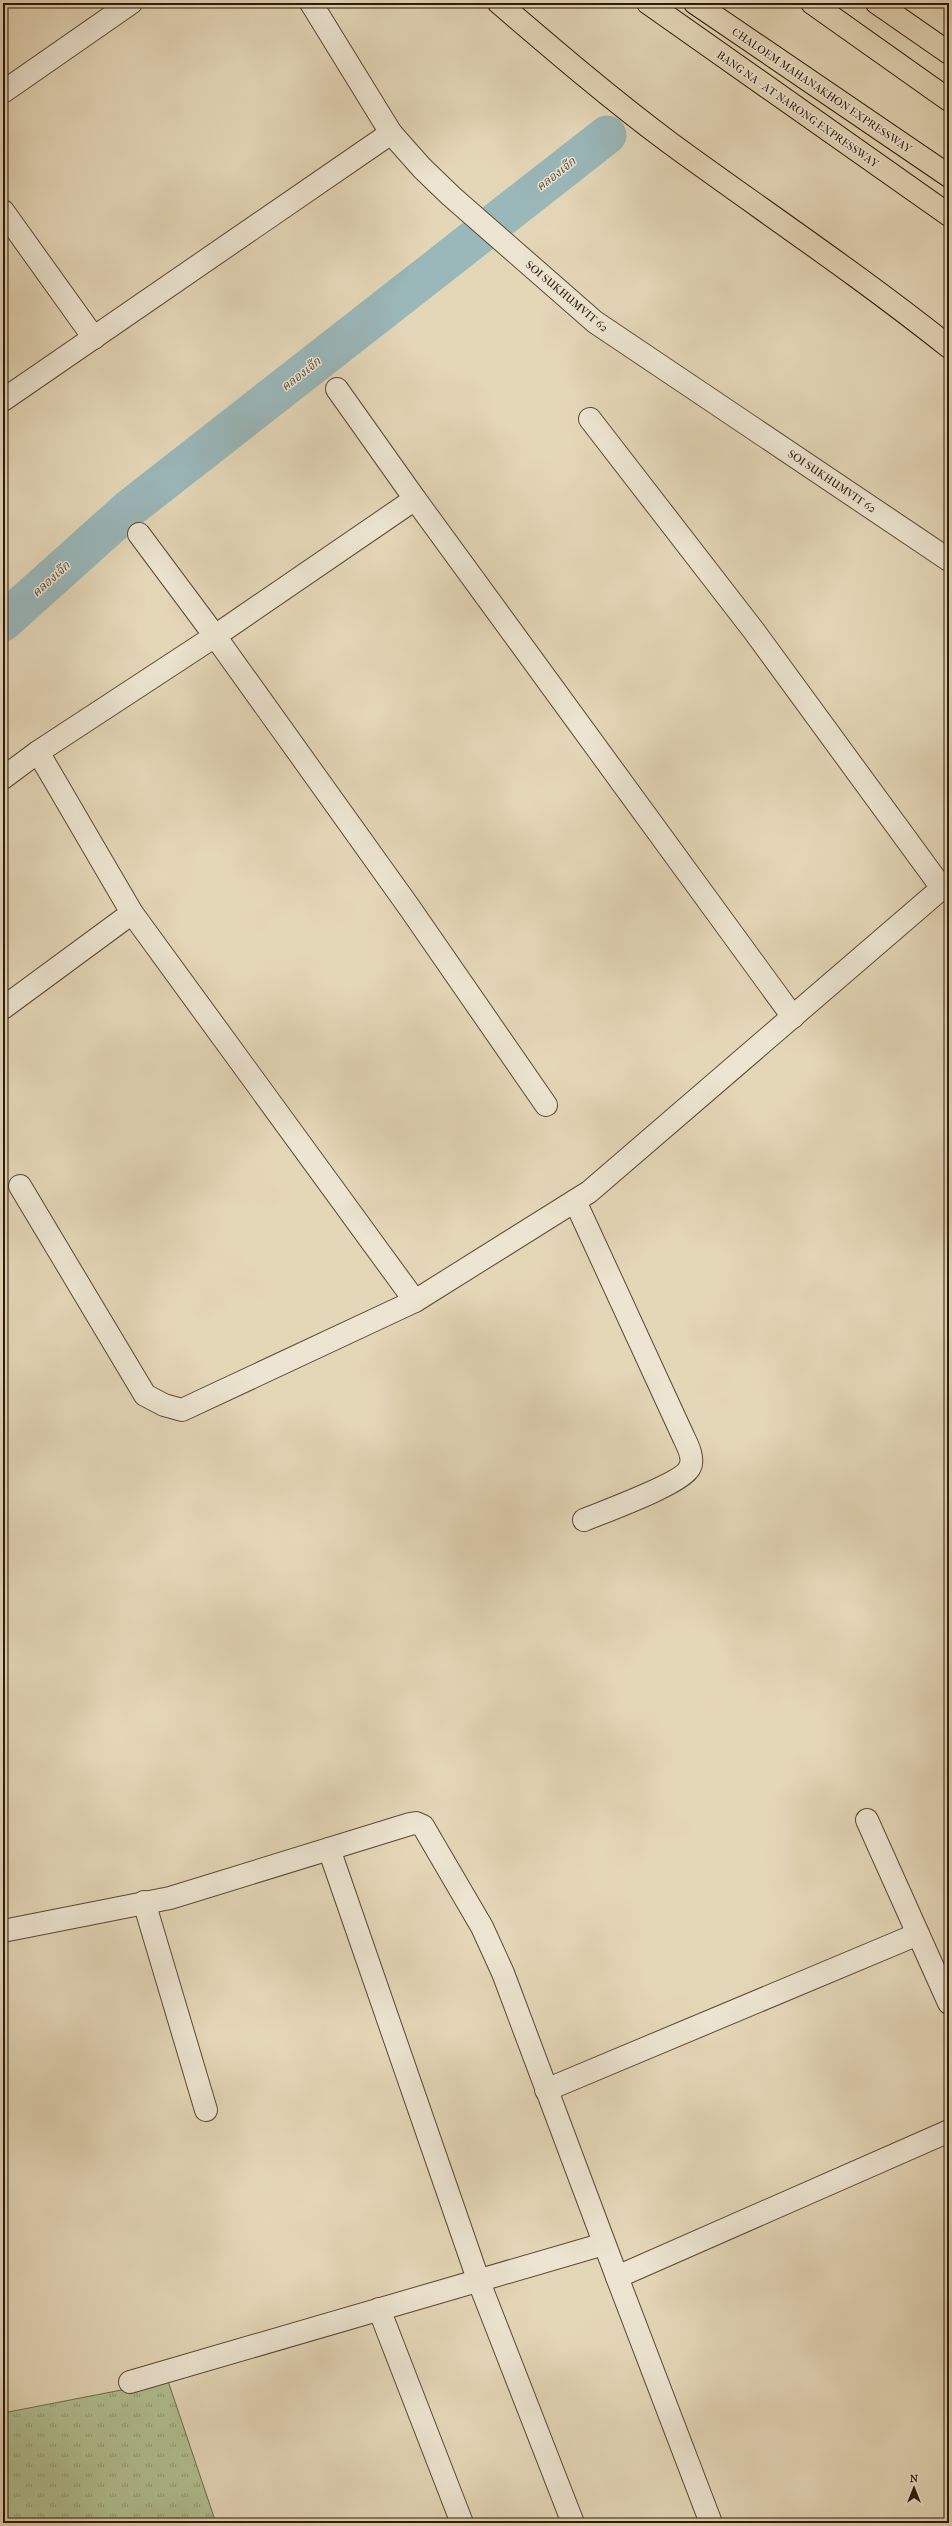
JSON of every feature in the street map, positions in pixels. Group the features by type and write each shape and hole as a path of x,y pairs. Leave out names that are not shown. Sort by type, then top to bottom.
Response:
{"highway":[{"path":"499,3 579,73 670,142 894,302 949,347"},
{"name":"BANG NA - AT NARONG EXPRESSWAY","path":"648,3 949,215"},
{"name":"CHALOEM MAHANAKHON EXPRESSWAY","path":"695,3 949,176"},
{"path":"812,3 949,100"},
{"path":"877,3 949,53"}],"street":[{"path":"3,92 131,3"},
{"name":"SOI SUKHUMVIT 62","path":"311,3 391,133 422,168 595,322 949,560"},
{"path":"3,400 391,133"},
{"path":"3,211 94,338"},
{"path":"337,389 414,499 793,1017"},
{"path":"20,1186 145,1395 164,1405 182,1410 415,1302 589,1192 945,885 754,631 590,419"},
{"path":"3,778 38,752 215,636 414,499"},
{"path":"139,534 215,636 409,907 546,1105"},
{"path":"38,752 132,913 415,1302"},
{"path":"3,1008 132,913"},
{"path":"575,1201 684,1438 691,1460 690,1467 685,1474 668,1484 584,1520"},
{"path":"867,1820 949,2003"},
{"path":"3,1931 170,1898 410,1824 416,1823 424,1826 482,1927 503,1972 616,2277 711,2523"},
{"path":"329,1849 479,2282 573,2523"},
{"path":"144,1902 206,2110"},
{"path":"546,2090 918,1934"},
{"path":"616,2277 949,2131"},
{"path":"130,2382 379,2309 479,2282 604,2244"},
{"path":"379,2309 462,2523"}],"green space":[{"path":"168,2381 216,2523 3,2523 3,2413"}],"waterway":[{"name":"คลองเจ๊ก","path":"3,622 130,508 607,135"}]}
